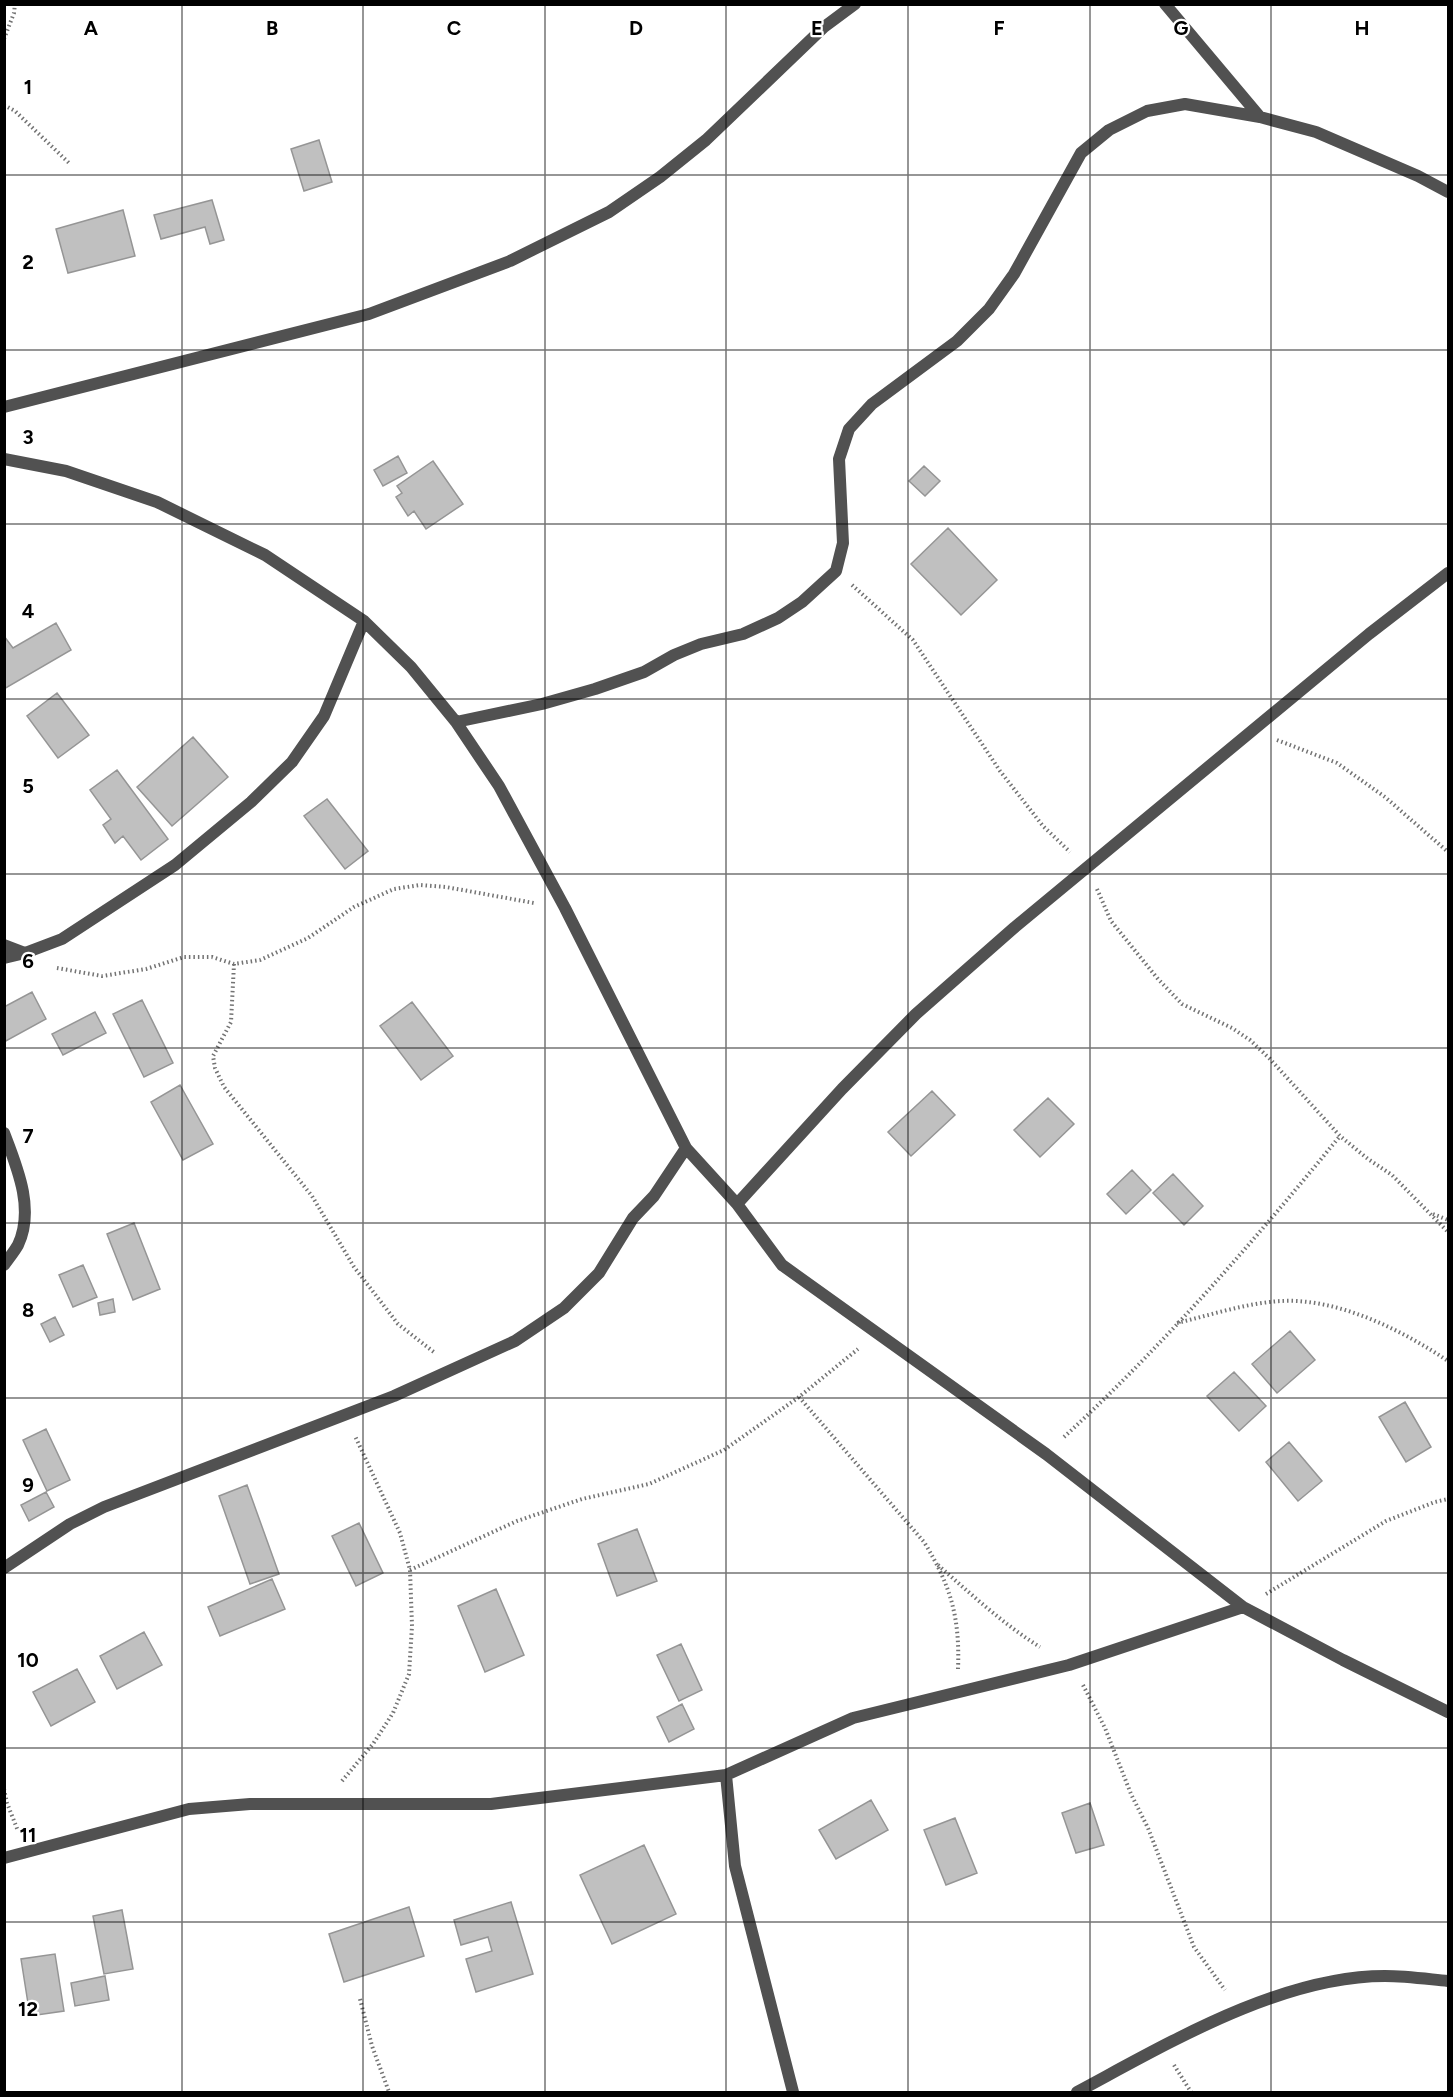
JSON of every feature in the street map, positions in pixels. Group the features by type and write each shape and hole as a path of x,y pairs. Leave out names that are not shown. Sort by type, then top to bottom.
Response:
{"street":[{"path":"4,407 369,314 510,261 609,212 660,177 706,140 824,27 855,4"},
{"path":"1165,4 1260,117"},
{"path":"456,722 542,704 595,689 644,672 674,655 701,644 743,634 778,618 802,602 836,571 843,543 839,459 849,429 872,404 957,341 989,309 1014,274 1082,153 1109,130 1148,111 1185,104 1260,117 1316,132 1418,176 1449,192"},
{"path":"4,459 66,471 157,502 266,555 364,621 411,667 456,722 499,786 565,908 686,1148 737,1204 782,1265 1046,1454 1244,1607 1449,1712"},
{"path":"737,1204 842,1089 916,1014 1369,633 1449,573"},
{"path":"4,958 62,939 175,865 251,802 292,762 324,716 364,621"},
{"path":"4,945 25,953"},
{"path":"4,1133 19,1172 24,1201 23,1227 18,1245 4,1265"},
{"path":"4,1568 70,1524 104,1507 394,1396 516,1341 564,1308 599,1273 633,1218 654,1196 686,1148"},
{"path":"4,1858 189,1809 250,1804 491,1804 726,1775 853,1718 1069,1665 1244,1607"},
{"path":"726,1775 735,1866 793,2092"},
{"path":"1077,2092 1162,2046 1288,1991 1338,1980 1384,1976 1449,1981"}],"path":[{"path":"4,39 15,4"},
{"path":"4,105 15,111 69,163"},
{"path":"836,571 913,639 1000,771 1043,826 1087,868 1111,921 1158,979 1182,1004 1250,1040 1340,1136 1392,1175 1449,1232"},
{"path":"1255,730 1337,763 1385,797 1449,852"},
{"path":"25,953 58,968 102,976 146,969 184,957 212,957 234,964 260,960 308,938 354,907 394,889 420,885 446,887 565,908"},
{"path":"234,964 231,1022 213,1056 215,1068 224,1087 312,1196 354,1267 398,1324 433,1352 462,1365"},
{"path":"1046,1454 1095,1409 1177,1323 1258,1233 1340,1136"},
{"path":"1432,1214 1449,1220"},
{"path":"1177,1323 1251,1305 1282,1301 1319,1304 1365,1317 1421,1343 1449,1361"},
{"path":"410,1570 517,1521 582,1499 649,1484 724,1450 799,1397 877,1334"},
{"path":"799,1397 924,1542 938,1565 949,1591 958,1623 957,1692"},
{"path":"324,1804 378,1736 393,1713 409,1674 412,1626 410,1570 400,1533 345,1414"},
{"path":"1244,1607 1386,1521 1449,1499"},
{"path":"938,1565 1022,1636 1069,1665 1090,1696 1105,1728 1131,1794 1148,1828 1194,1947 1229,1995 1245,2009"},
{"path":"4,1789 7,1803 27,1852"},
{"path":"360,1999 372,2046 389,2092"}],"building":[{"path":"319,140 332,182 304,191 291,149"},
{"path":"212,200 224,240 210,244 205,227 161,239 154,215"},
{"path":"123,210 135,256 68,273 56,229"},
{"path":"398,456 407,473 383,486 374,470"},
{"path":"433,461 463,504 426,529 414,511 408,516 396,497 402,493 397,486"},
{"path":"924,466 940,481 925,496 909,481"},
{"path":"948,528 997,580 961,615 911,564"},
{"path":"56,623 71,650 4,689 4,636 13,648"},
{"path":"57,693 89,735 58,758 27,716"},
{"path":"193,737 228,777 172,826 137,787"},
{"path":"117,770 168,839 141,860 123,836 115,843 103,825 111,819 90,790"},
{"path":"327,799 368,851 345,869 304,816"},
{"path":"32,992 46,1019 4,1042 4,1007"},
{"path":"142,1000 173,1063 144,1077 113,1014"},
{"path":"412,1002 453,1056 421,1080 380,1026"},
{"path":"95,1012 106,1033 63,1055 52,1034"},
{"path":"180,1085 213,1144 183,1160 151,1102"},
{"path":"932,1091 955,1115 911,1156 888,1132"},
{"path":"1048,1098 1074,1124 1040,1157 1014,1130"},
{"path":"1132,1170 1151,1190 1126,1214 1107,1194"},
{"path":"1173,1174 1203,1206 1184,1225 1153,1193"},
{"path":"134,1223 160,1289 133,1300 107,1234"},
{"path":"83,1265 97,1297 73,1307 59,1275"},
{"path":"113,1299 115,1312 100,1315 98,1303"},
{"path":"55,1317 64,1335 50,1342 41,1324"},
{"path":"1290,1331 1315,1360 1277,1393 1252,1364"},
{"path":"1234,1372 1266,1406 1239,1431 1207,1396"},
{"path":"1405,1402 1431,1447 1406,1462 1379,1417"},
{"path":"46,1429 70,1480 47,1491 23,1440"},
{"path":"1289,1442 1322,1481 1298,1501 1266,1462"},
{"path":"247,1485 279,1574 250,1584 219,1496"},
{"path":"46,1492 54,1507 29,1521 21,1505"},
{"path":"359,1523 383,1573 356,1586 332,1536"},
{"path":"637,1529 657,1581 617,1596 598,1544"},
{"path":"272,1579 285,1609 220,1636 208,1607"},
{"path":"496,1589 524,1655 485,1672 458,1606"},
{"path":"144,1632 162,1665 117,1689 100,1656"},
{"path":"681,1644 702,1690 679,1701 657,1655"},
{"path":"77,1669 95,1702 51,1726 33,1692"},
{"path":"682,1704 694,1729 669,1742 657,1717"},
{"path":"871,1800 888,1830 836,1859 819,1830"},
{"path":"1090,1803 1104,1845 1076,1853 1062,1813"},
{"path":"955,1818 977,1873 946,1885 924,1830"},
{"path":"644,1845 676,1914 612,1944 580,1875"},
{"path":"511,1902 533,1974 476,1992 466,1959 492,1951 488,1937 461,1945 454,1920"},
{"path":"409,1907 424,1956 344,1982 329,1934"},
{"path":"122,1910 133,1969 104,1974 93,1916"},
{"path":"55,1954 64,2011 30,2016 21,1959"},
{"path":"105,1976 109,2000 75,2006 71,1983"}]}
